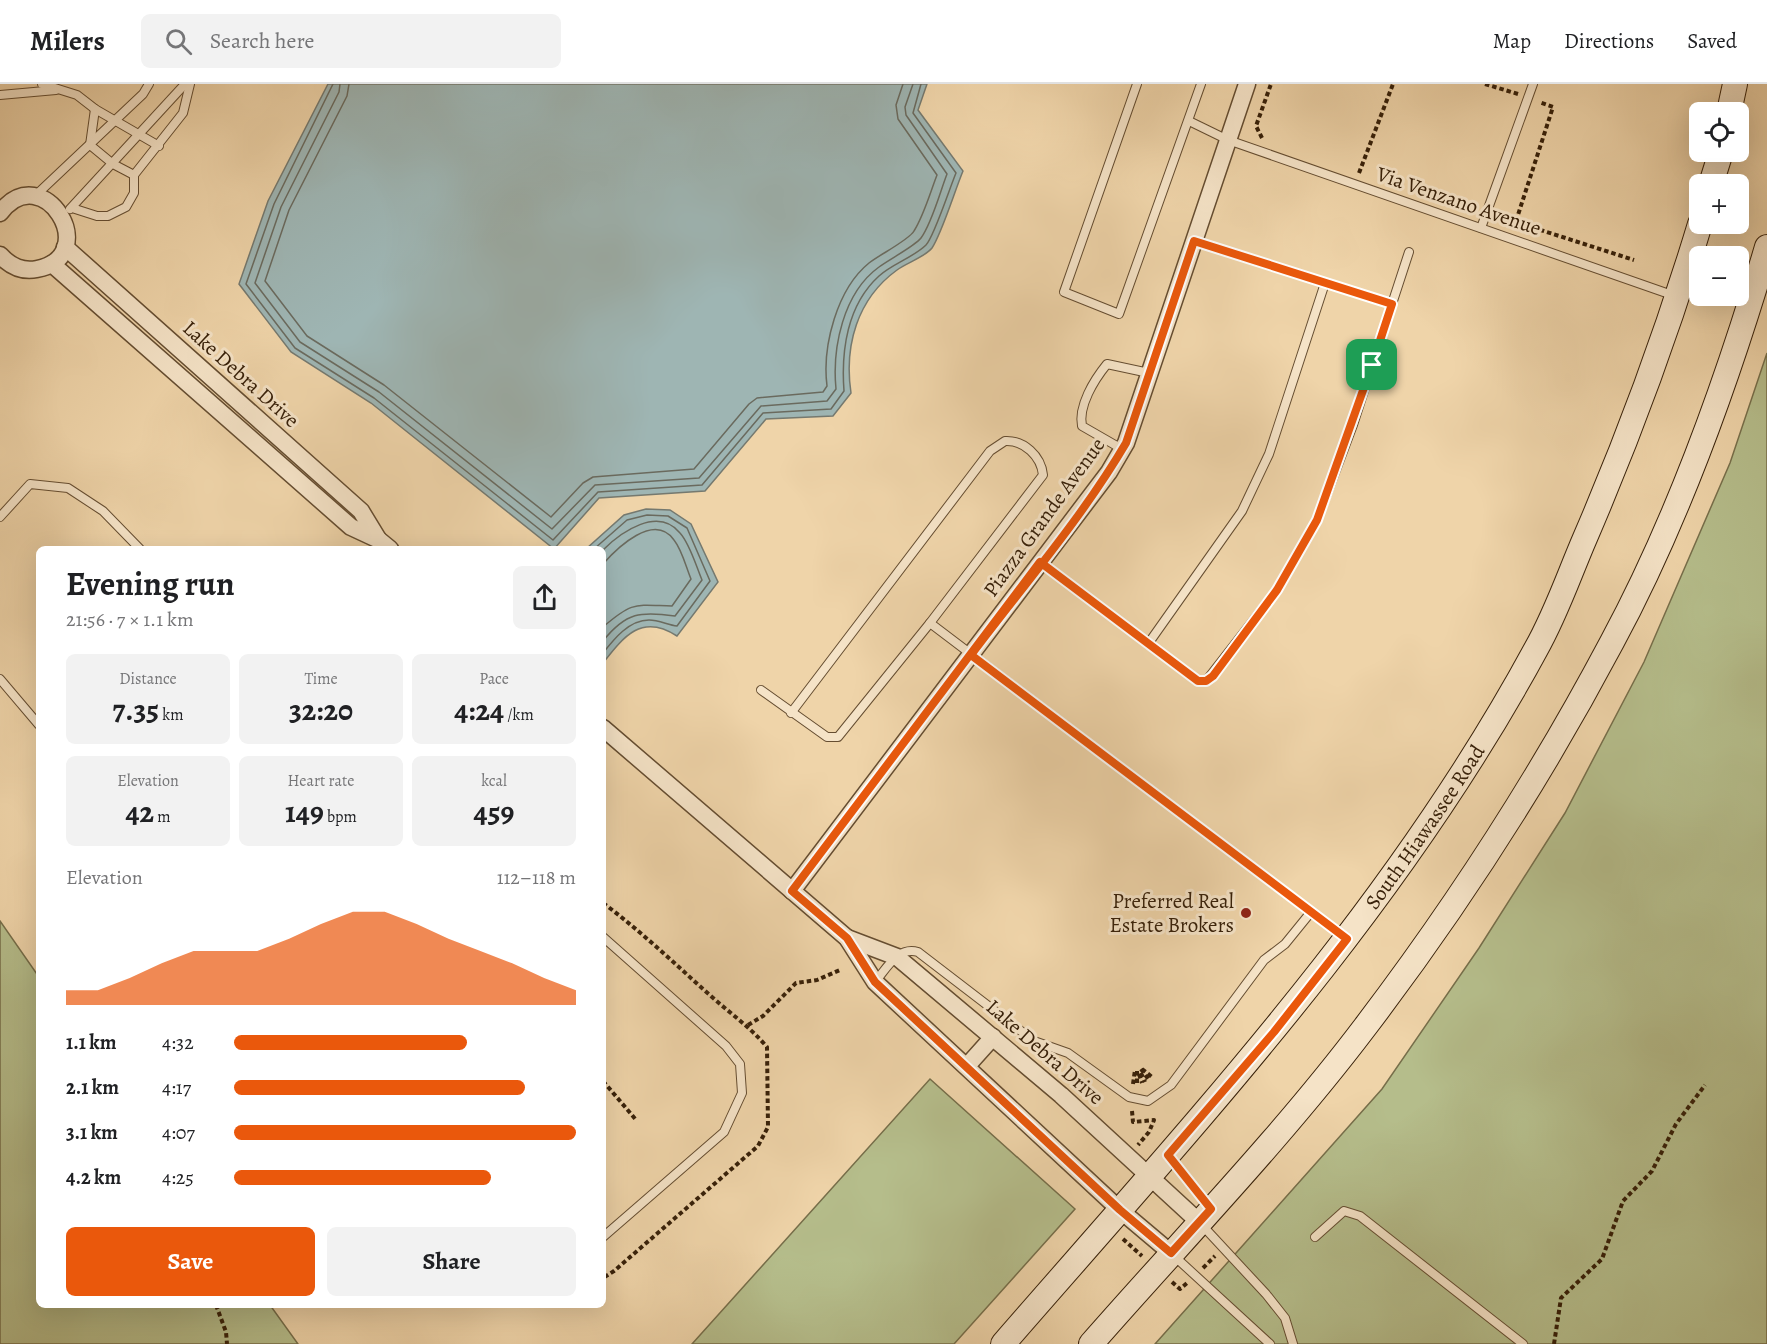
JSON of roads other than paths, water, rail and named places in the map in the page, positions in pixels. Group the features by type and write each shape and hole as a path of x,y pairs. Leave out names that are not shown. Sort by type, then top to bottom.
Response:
{"street":[{"name":"Piazza Grande Avenue","path":"792,891 1109,472 1122,449 1247,84"},
{"path":"1731,102 1735,84"},
{"path":"0,255 12,266 29,271 52,264 65,247 67,227 67,211 50,202 34,197 4,202"},
{"name":"South Hiawassee Road","path":"1003,1344 1274,1032 1406,860 1537,648 1606,490 1678,297 1697,234"},
{"name":"Lake Debra Drive","path":"65,247 361,511 384,545"},
{"path":"1091,1344 1205,1215 1364,1028 1457,899 1535,776 1613,641 1674,510 1741,335 1767,247"},
{"name":"Lake Debra Drive","path":"52,264 351,527 384,545"},
{"name":"Lake Debra Drive","path":"606,731 847,938 875,982 967,1066 1113,1217 1164,1261"},
{"name":"Lake Debra Drive","path":"847,938 897,957 993,1037 1151,1175 1205,1215"},
{"path":"967,1066 993,1037"}],"lane":[{"path":"42,84 77,95 95,109 159,146"},
{"path":"34,197 143,94 149,84"},
{"path":"67,211 187,84"},
{"path":"67,211 108,216 126,207 134,193 134,175 183,113 187,84"},
{"path":"1137,84 1064,292 1119,314 1201,84"},
{"path":"1481,228 1534,85"},
{"path":"0,95 54,87"},
{"path":"90,146 95,109"},
{"name":"Via Venzano Avenue","path":"1189,121 1228,140 1678,297"},
{"path":"90,146 113,164 134,175"},
{"path":"1194,241 1392,304"},
{"path":"1040,562 1198,681 1206,681 1277,590 1317,520 1353,425 1409,252"},
{"path":"1149,644 1242,511 1269,454 1324,283"},
{"path":"1122,449 1082,426 1080,415 1098,374 1107,364 1149,373"},
{"path":"761,690 791,713 827,737 838,737 930,623 1043,475 1038,460 1021,444 1005,441 990,451 791,713"},
{"path":"0,517 30,484 68,488 103,511 137,546"},
{"path":"930,623 1347,939"},
{"path":"0,679 36,721"},
{"path":"875,982 905,950 918,952 1034,1041 1068,1053 1129,1097 1148,1101 1171,1085 1264,960 1285,944 1311,912"},
{"path":"606,940 726,1046 740,1064 742,1093 724,1132 606,1234"},
{"path":"1315,1237 1344,1211 1360,1216 1523,1344"},
{"path":"1205,1215 1223,1248 1285,1318 1293,1344"},
{"path":"1164,1261 1195,1275 1270,1344"}],"water":[{"path":"328,84 927,84 918,110 963,171 932,248 897,270 883,282 863,309 852,341 849,375 851,393 833,416 766,419 705,491 599,498 557,546 550,546 371,403 291,352 239,284 268,201"},
{"path":"646,509 670,510 691,524 718,582 677,636 665,629 644,627 626,637 606,659 606,546 589,546 624,515"}],"place":[{"name":"Preferred Real Estate Brokers","path":"1246,913"}]}
